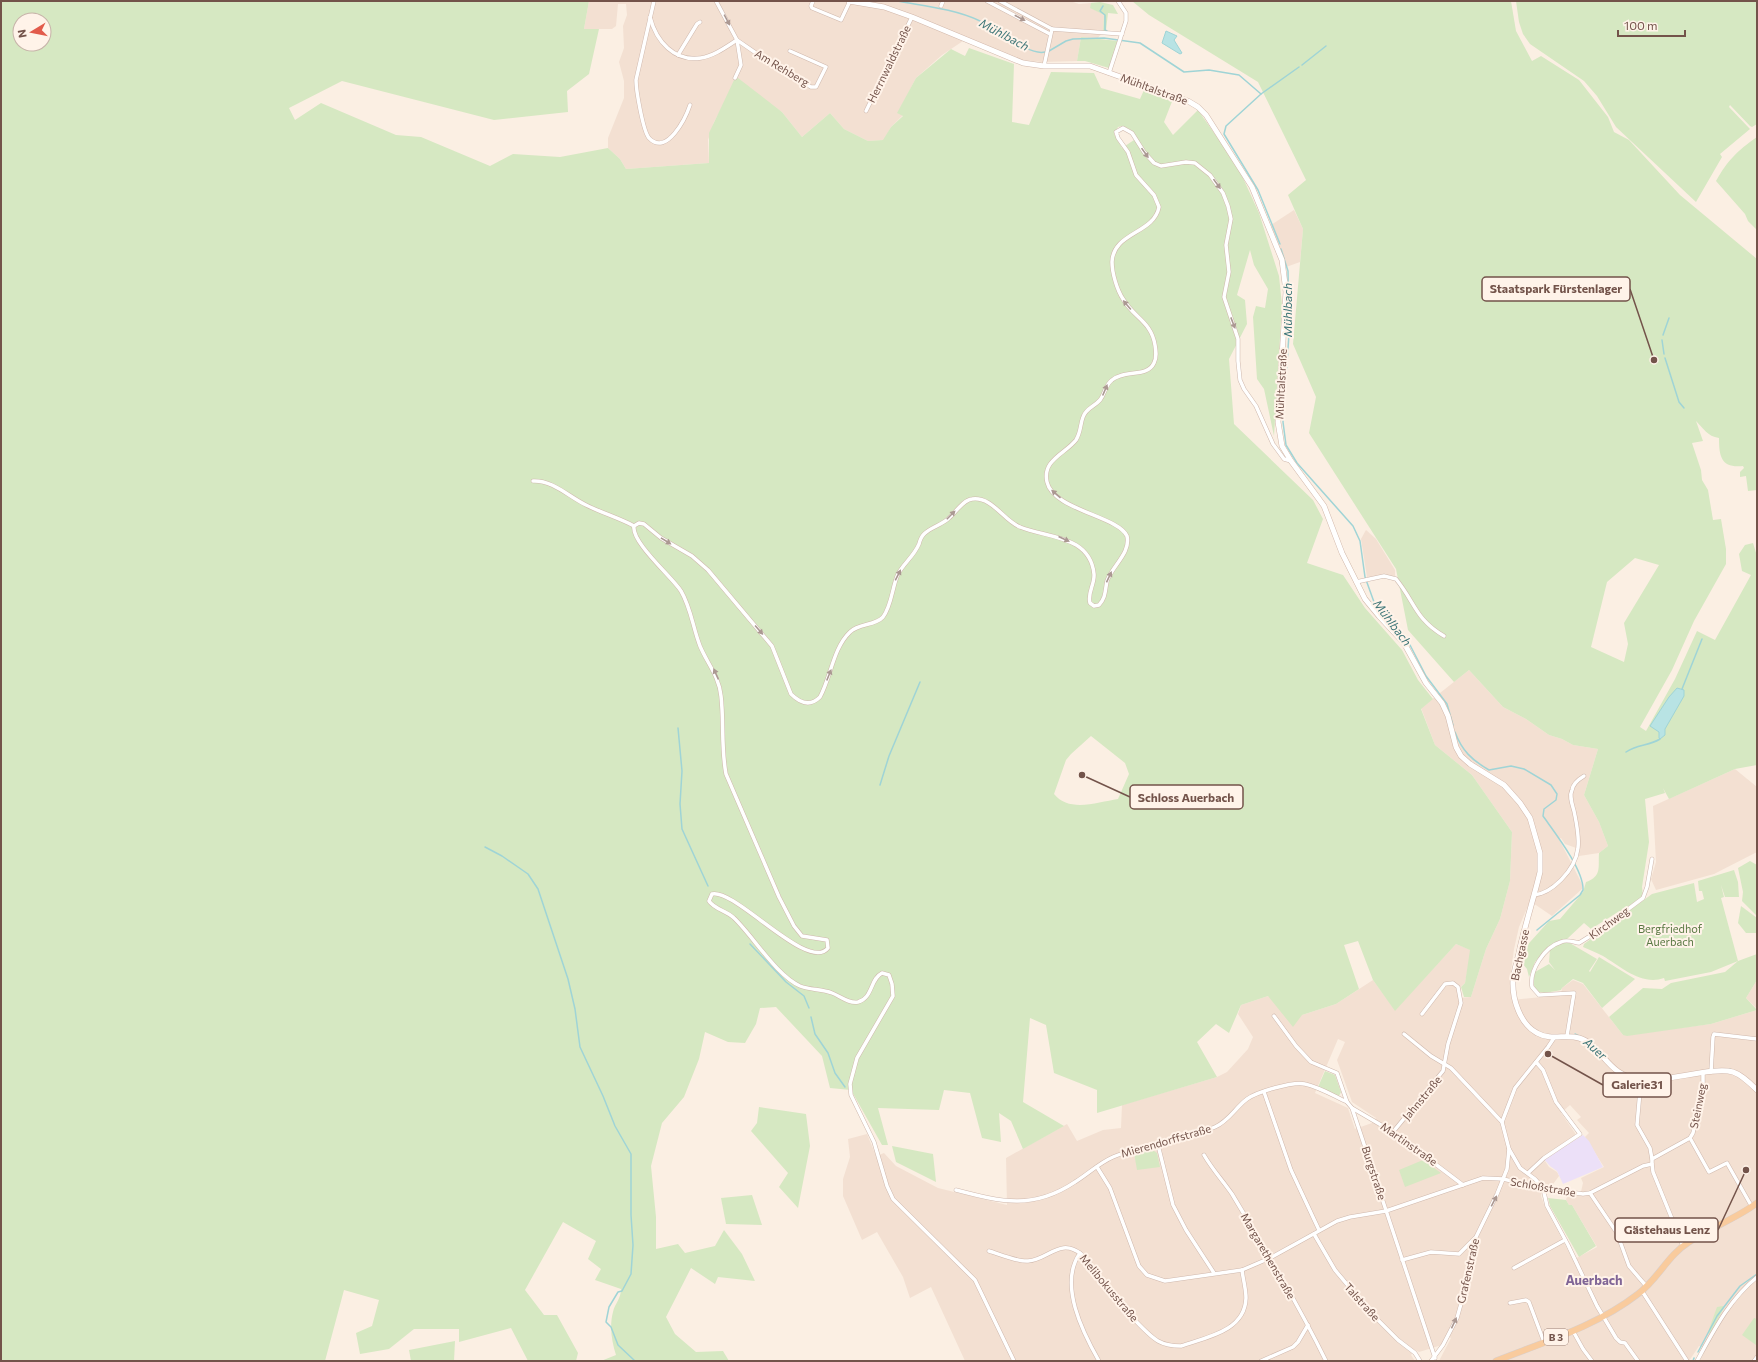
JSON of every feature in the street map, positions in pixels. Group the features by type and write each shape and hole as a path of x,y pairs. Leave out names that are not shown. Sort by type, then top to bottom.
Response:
{"main road":[{"name":"Mühltalstraße","path":"849,1 884,8 912,17 1023,63 1044,66 1085,65 1188,101 1198,107 1206,116 1234,158 1259,202 1282,260 1285,279 1286,304 1279,428 1282,446 1290,461 1324,506 1336,540 1356,582 1379,616 1404,643 1426,682 1442,703 1448,716 1456,747 1470,764 1504,786 1520,803 1530,818 1540,853 1540,872 1534,895"},
{"name":"Bachgasse","path":"1534,895 1514,971 1513,989 1519,1010 1528,1026 1539,1034 1554,1038 1567,1036 1586,1042 1616,1071 1626,1076 1642,1080 1661,1080 1703,1073 1731,1071 1740,1075 1757,1090"},
{"name":"B 3","path":"1496,1361 1573,1331 1603,1316 1644,1289 1683,1246 1757,1203"}],"street":[{"path":"654,1 636,89 646,133 651,139 660,142 669,139 681,126 690,104"},
{"path":"716,1 737,40 741,65 734,78"},
{"path":"813,1 811,6 812,8 841,20 849,1"},
{"path":"941,6 943,1"},
{"path":"1000,1 1052,29 1122,34"},
{"path":"1109,73 1120,44 1126,13 1117,1"},
{"path":"990,2 1050,34"},
{"path":"650,16 655,34 663,45 678,55 701,58 722,49 737,40"},
{"name":"Herrnwaldstraße","path":"866,111 912,17"},
{"path":"678,55 697,24 700,22"},
{"path":"1044,66 1052,29"},
{"path":"646,36 655,34"},
{"name":"Am Rehberg","path":"737,40 772,64 811,87 816,87 826,67 790,51"},
{"path":"634,526 639,523 644,524 661,538 692,556 708,570 768,639 776,653 791,694 796,699 805,703 813,702 820,697 842,643 850,632 858,627 879,620 884,615 898,575 909,560 923,535 943,523 964,503 972,499 984,501 996,508 1005,518 1017,526 1058,536 1081,549 1089,558 1094,572 1094,583 1089,597 1090,603 1097,606 1103,600 1108,579 1127,547 1127,536 1120,527 1083,511 1057,496 1048,486 1046,473 1054,459 1077,437 1084,415 1100,400 1109,383 1124,374 1146,372 1153,365 1156,358 1155,344 1150,329 1122,299 1113,266 1113,256 1120,243 1152,221 1159,207 1156,198 1136,175 1128,152 1118,138 1116,132 1121,128 1125,128 1132,133 1144,152 1154,163 1161,166 1192,162 1210,176 1223,193 1231,219 1226,242 1229,272 1224,297 1238,339 1239,374 1244,389 1254,402 1273,444 1284,459 1290,461"},
{"path":"533,481 546,482 587,506 634,526"},
{"path":"634,526 634,532 656,564 680,590 685,598 700,647 718,679 722,713 724,760 728,783 745,817 779,897 794,926 802,936 825,939 829,946 825,952 819,953 798,947 748,911 718,894 712,894 709,898 710,904 728,913 739,923 787,977 800,986 831,992 849,1001 856,1002 864,999 869,994 876,978 880,974 885,973 890,978 893,996 853,1066 850,1079 851,1095 874,1142 887,1186 893,1199 975,1280 1014,1361"},
{"path":"1356,582 1388,576 1396,580 1414,610 1433,630 1444,636"},
{"path":"1534,895 1543,894 1574,864 1579,833 1571,799 1571,790 1577,781 1584,776"},
{"name":"Kirchweg","path":"1567,1036 1574,993 1538,995 1532,987 1534,970 1550,948 1556,944 1569,940 1579,943 1607,925 1643,898 1648,887 1652,859"},
{"path":"1422,1014 1445,984 1453,983 1458,987 1461,1003 1448,1044 1445,1066 1451,1068 1502,1122 1509,1149 1520,1168 1528,1173 1544,1188 1547,1206 1603,1316 1618,1341 1625,1343 1638,1361"},
{"name":"Burgstraße","path":"1274,1016 1296,1046 1311,1062 1336,1073 1347,1102 1352,1108 1435,1358"},
{"name":"Jahnstraße","path":"1393,1132 1441,1075 1445,1066 1404,1034"},
{"path":"1711,1072 1714,1034 1757,1039"},
{"path":"1502,1122 1515,1088 1548,1048 1554,1038"},
{"path":"1528,1173 1544,1158 1580,1134 1556,1102 1545,1074 1536,1062"},
{"name":"Steinweg","path":"1690,1138 1693,1133 1703,1085 1703,1073"},
{"path":"1642,1080 1637,1124 1650,1148 1653,1172 1683,1246"},
{"name":"Mierendorffstraße","path":"956,1190 995,1200 1024,1202 1062,1190 1097,1167 1120,1155 1206,1131 1224,1123 1247,1099 1283,1086 1304,1083 1347,1102"},
{"path":"1264,1092 1291,1170 1319,1230"},
{"name":"Martinstraße","path":"1352,1108 1355,1108 1393,1132 1463,1185"},
{"path":"1652,1159 1690,1138 1709,1172 1727,1163 1752,1207"},
{"path":"1158,1145 1173,1205 1186,1230 1214,1272"},
{"name":"Grafenstraße","path":"1431,1361 1435,1358 1456,1318 1468,1279 1476,1237 1507,1169 1509,1149"},
{"name":"Margarethenstraße","path":"1204,1155 1215,1173 1230,1192 1270,1258 1308,1325 1326,1361"},
{"name":"Schloßstraße","path":"1097,1167 1110,1188 1137,1262 1143,1271 1154,1278 1165,1281 1214,1272 1242,1270 1270,1258 1319,1230 1350,1216 1386,1211 1483,1178 1502,1179 1577,1194 1590,1193 1643,1166 1652,1164"},
{"path":"1590,1193 1617,1233 1629,1266 1687,1361"},
{"name":"Talstraße","path":"1314,1234 1334,1270 1372,1314 1415,1354 1420,1361"},
{"path":"1402,1260 1431,1252 1459,1254 1476,1237"},
{"path":"1514,1268 1565,1240"},
{"name":"Melibokusstraße","path":"989,1252 1027,1262 1063,1248 1073,1248 1088,1259 1105,1286 1156,1340 1174,1346 1181,1346 1230,1328 1237,1322 1245,1309 1246,1296 1242,1270"},
{"path":"1080,1253 1076,1260 1072,1284 1077,1315 1084,1333 1099,1361"},
{"path":"1697,1361 1721,1316 1743,1289 1757,1278"},
{"path":"1510,1303 1526,1300 1529,1302 1544,1342"},
{"path":"1261,1361 1293,1347 1298,1342 1308,1325"},
{"path":"1573,1331 1582,1349 1592,1361"},
{"path":"1754,1361 1757,1357"}],"shaded area":[{"path":"589,1 1070,1 1079,4 1091,3 1091,8 1104,15 1103,32 1097,39 1081,37 1077,61 1042,62 1011,59 963,41 942,55 916,78 898,113 903,115 891,127 884,140 868,141 844,129 830,113 802,137 782,112 761,97 722,107 714,122 708,140 709,163 626,169 620,159 608,148 608,138 624,98 624,81 619,62 624,48 623,26 627,15 626,4 618,4 616,26 612,29 584,29"},
{"path":"1294,210 1303,229 1300,262 1286,267 1271,225"},
{"path":"1366,530 1376,539 1395,570 1395,576 1367,577 1361,539"},
{"path":"1469,670 1503,707 1526,719 1549,735 1562,739 1573,745 1598,749 1584,795 1599,822 1608,846 1599,853 1579,856 1579,849 1565,844 1561,838 1559,839 1582,884 1582,889 1552,916 1530,901 1519,927 1514,949 1510,979 1512,1000 1561,994 1562,988 1573,980 1583,984 1623,1035 1711,1024 1757,1010 1757,1361 1700,1361 1706,1348 1699,1346 1689,1361 1439,1361 1451,1338 1447,1335 1442,1345 1419,1352 1415,1350 1411,1355 1415,1361 965,1361 931,1287 910,1298 903,1277 877,1232 862,1240 843,1196 843,1179 850,1157 848,1139 867,1134 876,1156 884,1153 896,1166 938,1188 1007,1205 1006,1158 1067,1124 1077,1141 1103,1130 1121,1128 1122,1105 1217,1077 1227,1072 1248,1049 1253,1037 1238,1014 1241,1005 1268,996 1302,1015 1336,1004 1373,980 1395,1010 1456,944 1471,950 1465,983 1458,989 1459,998 1471,997 1486,949 1500,919 1510,881 1512,832 1472,775 1435,745 1421,708","holes":["1338,1039 1345,1042 1337,1060 1352,1102 1376,1118 1372,1123 1355,1129 1348,1108 1315,1093","1570,1105 1581,1117 1577,1120 1589,1133 1585,1137 1604,1167 1581,1178 1583,1183 1580,1196 1568,1193 1566,1200 1569,1205 1572,1205 1597,1247 1573,1260 1545,1207 1541,1196 1542,1190 1531,1188 1532,1181 1529,1176 1531,1175 1546,1186 1551,1187 1559,1176 1557,1172 1549,1167 1545,1161 1537,1167 1533,1165 1575,1136 1575,1133 1561,1113"]},
{"path":"1735,769 1757,787 1757,852 1714,874 1656,890 1651,879 1656,862 1653,806"},
{"path":"1757,980 1757,1009 1746,998"},
{"path":"1583,1135 1589,1141 1603,1167 1563,1184 1557,1171 1544,1159"}],"green space":[{"path":"1,1 589,1 584,29 599,29 589,74 567,91 568,112 494,120 342,81 289,108 295,120 321,103 396,135 421,137 490,166 513,154 560,157 608,148 620,159 626,169 709,163 709,133 735,78 738,78 782,112 802,137 830,113 844,129 868,141 883,140 891,127 903,116 897,113 916,78 951,49 965,56 969,48 1014,64 1012,122 1029,125 1051,72 1094,73 1101,88 1140,99 1144,90 1173,99 1164,122 1173,135 1198,110 1238,167 1259,213 1279,276 1282,305 1274,436 1264,389 1257,379 1253,317 1256,306 1265,308 1268,289 1254,265 1250,250 1237,295 1245,300 1247,324 1229,359 1234,424 1313,500 1323,519 1307,563 1343,575 1365,608 1402,650 1418,680 1433,699 1421,709 1435,745 1472,775 1512,832 1510,881 1500,919 1486,949 1471,997 1464,997 1461,987 1465,983 1470,950 1456,944 1395,1011 1373,980 1358,941 1344,945 1359,989 1336,1004 1302,1015 1293,1027 1268,996 1241,1005 1229,1033 1216,1024 1197,1042 1217,1077 1097,1113 1097,1090 1054,1073 1046,1025 1030,1018 1023,1102 1064,1126 1023,1149 1011,1121 999,1113 1001,1142 982,1138 970,1093 944,1090 939,1110 878,1108 888,1145 882,1145 851,1090 830,1088 822,1056 776,1007 760,1008 756,1024 745,1043 728,1042 705,1032 699,1059 684,1097 662,1123 651,1166 656,1217 656,1249 678,1244 685,1253 715,1246 724,1230 742,1254 755,1281 718,1277 715,1284 691,1268 666,1317 675,1334 696,1352 723,1351 729,1361 601,1361 616,1355 612,1340 611,1323 621,1289 595,1280 601,1269 588,1259 596,1241 563,1222 525,1290 544,1315 557,1315 578,1353 576,1361 528,1361 511,1328 459,1342 459,1329 414,1329 389,1349 360,1354 356,1333 372,1326 379,1300 344,1290 325,1361 1,1361","holes":["1123,126 1131,130 1137,138 1122,148 1114,134 1118,127","1091,736 1125,763 1129,774 1118,799 1084,805 1076,805 1060,800 1054,794 1066,760"]},
{"path":"1132,1 1511,1 1516,31 1532,61 1541,56 1579,80 1608,117 1614,132 1629,140 1680,195 1757,259 1757,490 1748,491 1746,476 1740,477 1740,472 1744,468 1743,466 1730,465 1726,463 1721,456 1719,438 1709,434 1696,421 1703,441 1692,443 1701,470 1702,480 1708,490 1713,520 1721,519 1726,549 1726,564 1694,621 1672,670 1640,727 1646,731 1675,679 1697,631 1715,640 1751,575 1742,571 1739,554 1745,545 1753,543 1757,556 1757,765 1735,769 1669,799 1663,788 1665,793 1645,799 1649,842 1642,887 1643,896 1619,913 1618,912 1591,929 1584,923 1567,939 1558,941 1546,949 1535,962 1529,977 1527,969 1520,961 1521,952 1549,921 1560,919 1583,892 1586,882 1591,880 1597,874 1599,867 1599,853 1608,846 1599,822 1584,795 1598,749 1573,745 1562,739 1549,735 1526,719 1503,707 1469,670 1454,682 1408,630 1396,569 1309,433 1316,397 1293,344 1303,229 1288,195 1306,180 1258,82 1149,15","holes":["1635,558 1659,565 1624,623 1628,644 1624,662 1591,647 1607,582"]},
{"path":"1516,1 1757,1 1757,124 1752,127 1750,126 1730,105 1729,107 1750,129 1720,154 1722,157 1696,202 1616,127 1597,96 1584,81 1530,44 1523,34 1519,22"},
{"path":"1100,2 1113,5 1118,14 1108,13 1106,30 1103,32 1104,15 1090,8 1091,3"},
{"path":"1081,37 1118,41 1109,68 1085,61 1077,61"},
{"path":"1757,137 1757,230 1716,181 1734,156"},
{"path":"1750,861 1757,865 1757,916 1742,901 1743,892 1738,868"},
{"name":"Bergfriedhof Auerbach","path":"1734,870 1738,882 1739,897 1725,897 1721,885 1724,897 1721,898 1738,961 1711,972 1665,981 1664,978 1656,980 1648,979 1632,974 1603,956 1583,947 1584,944 1652,894 1694,883 1697,902 1704,899 1702,891 1699,891 1698,881"},
{"path":"1741,906 1757,918 1757,933 1746,933 1738,923"},
{"path":"1568,942 1597,959 1589,971 1590,972 1599,957 1635,979 1602,1008 1583,983 1573,979 1561,990 1543,993 1539,992 1534,986 1535,972 1549,964 1555,970 1549,962 1550,950 1556,945"},
{"path":"1757,954 1757,980 1746,998 1757,1010 1711,1024 1627,1036 1623,1035 1609,1017 1643,988 1662,989 1671,983 1725,972 1738,961"},
{"path":"1325,1071 1335,1075 1341,1092 1339,1096 1318,1087"},
{"path":"759,1107 806,1114 810,1146 798,1208 779,1187 788,1173 751,1131 757,1123"},
{"path":"892,1146 933,1154 936,1182 896,1162"},
{"path":"1154,1151 1157,1153 1160,1167 1137,1170 1134,1153"},
{"path":"1423,1160 1441,1173 1405,1187 1399,1170"},
{"path":"752,1195 762,1225 726,1224 721,1198"},
{"path":"1548,1198 1566,1200 1569,1205 1572,1205 1596,1246 1579,1257 1550,1206"},
{"path":"1723,1306 1724,1308 1710,1334 1708,1332 1717,1307"},
{"path":"1754,1318 1757,1319 1756,1345 1742,1335"},
{"path":"455,1341 454,1361 411,1361 409,1350"}],"water":[{"path":"1166,31 1177,36 1174,40 1182,53 1180,54 1162,43"},
{"path":"1677,688 1684,690 1684,696 1665,729 1665,735 1660,739 1659,732 1650,726 1669,697"}],"waterway":[{"name":"Mühlbach","path":"897,1 939,8 970,17 987,25 1021,46 1030,50 1045,52"},
{"path":"1103,6 1100,11 1105,15 1105,30 1107,31"},
{"name":"Mühlbach","path":"1049,51 1066,41 1073,39 1104,38 1140,43 1184,72 1209,70 1239,75 1261,94 1226,126 1224,134 1258,190 1280,244"},
{"name":"Mühlbach","path":"1302,65 1326,46"},
{"name":"Mühlbach","path":"1261,94 1299,67"},
{"name":"Mühlbach","path":"1281,249 1288,271 1289,334 1283,422 1286,445 1297,463 1353,526 1360,541 1365,577 1374,602 1394,622 1410,645 1426,676 1447,704 1453,725"},
{"path":"1663,335 1669,318"},
{"path":"1662,340 1664,354"},
{"path":"1665,358 1679,402 1684,408"},
{"path":"1682,689 1702,639"},
{"path":"880,785 889,756 920,682"},
{"path":"678,728 682,771 680,804 682,829 708,886"},
{"name":"Mühlbach","path":"1455,732 1464,750 1478,763 1489,770 1511,766 1524,769 1551,785 1557,794 1556,800 1544,809 1543,816 1574,862 1579,872 1583,890 1580,895 1537,930"},
{"path":"1626,752 1630,749 1652,743 1660,739"},
{"path":"485,847 502,856 528,874 538,889 568,979 575,1009 580,1047 615,1126 631,1154 631,1215 633,1245 631,1274 622,1291 618,1292 609,1307 606,1322 611,1327 618,1345 635,1361"},
{"path":"750,944 786,982 804,996 809,1008"},
{"path":"811,1017 815,1034 828,1053 835,1073 845,1087"},
{"name":"Auer","path":"1575,1034 1591,1042"},
{"name":"Auer","path":"1714,1069 1730,1069"},
{"name":"Auer","path":"1698,1352 1717,1316 1740,1286 1757,1274"}],"place":[{"name":"Staatspark Fürstenlager","path":"1654,360"},
{"name":"Schloss Auerbach","path":"1082,775"},
{"name":"Galerie31","path":"1548,1054"},
{"name":"Gästehaus Lenz","path":"1746,1170"}],"district":[{"name":"Auerbach","path":"1594,1280"}]}
